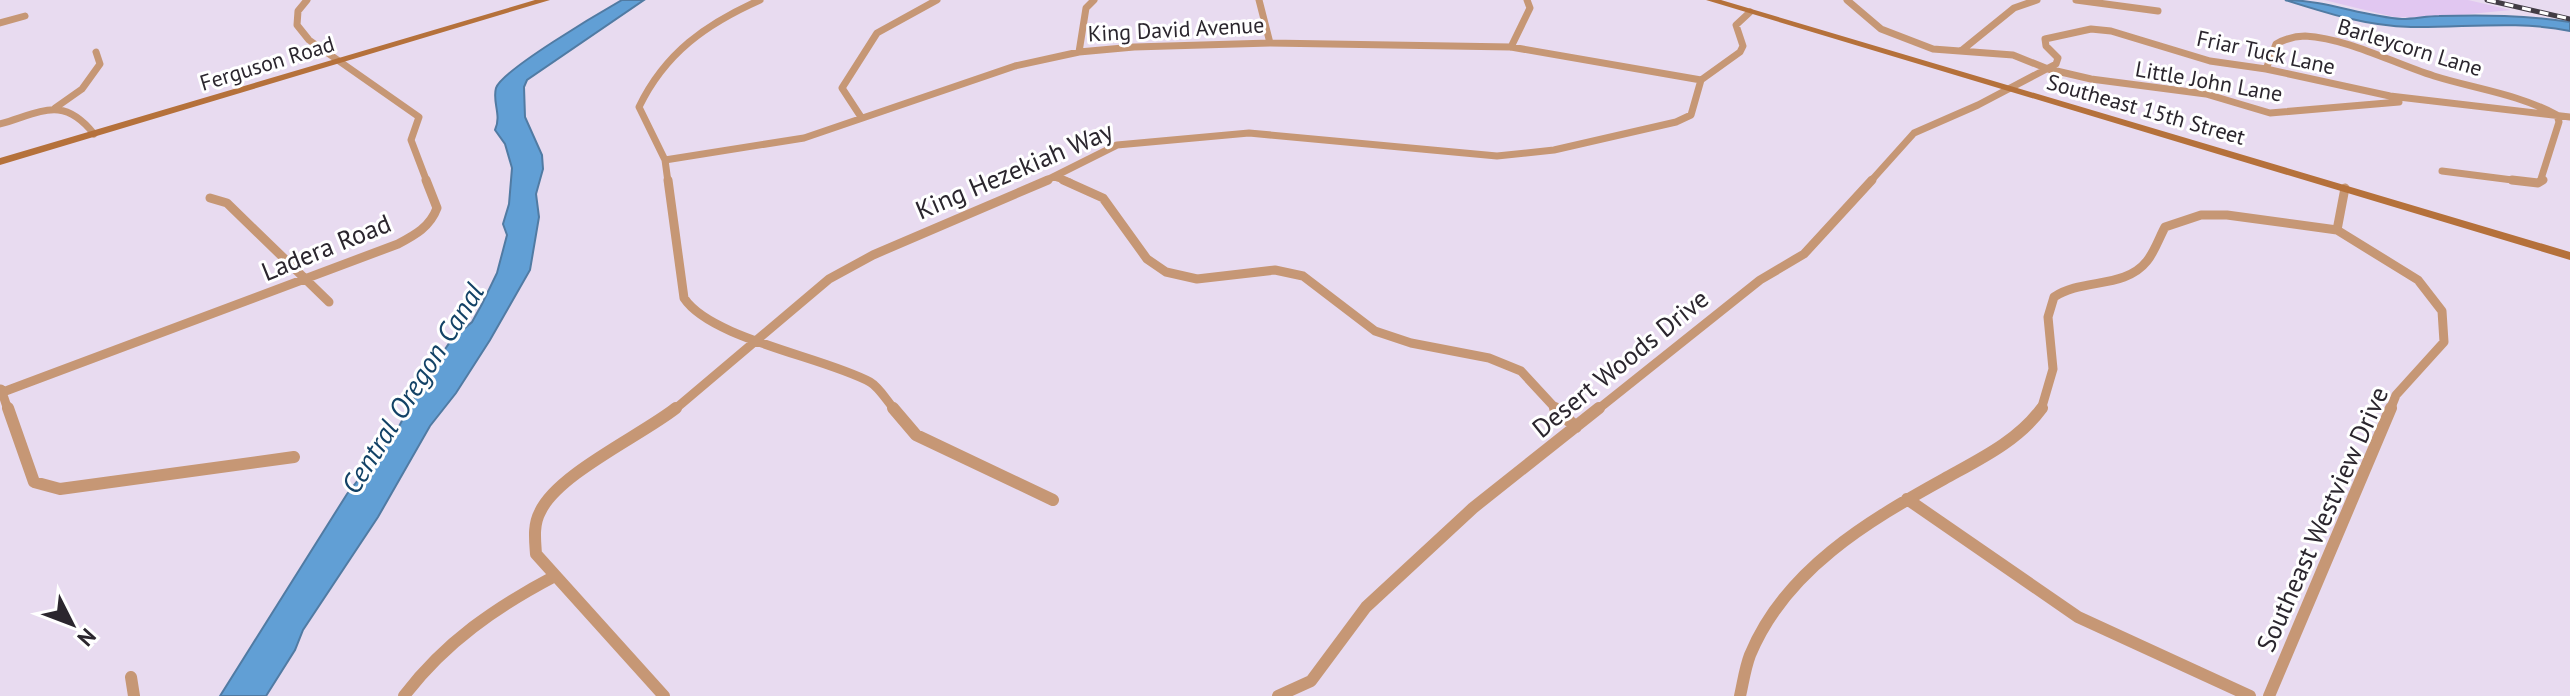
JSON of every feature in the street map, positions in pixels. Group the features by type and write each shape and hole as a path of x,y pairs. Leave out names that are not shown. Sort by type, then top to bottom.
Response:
{"main road":[{"name":"Ferguson Road","path":"0,162 543,0"},
{"name":"Southeast 15th Street","path":"1711,0 2570,256"}],"street":[{"name":"Ladera Road","path":"2,390 382,252 411,237 435,219 437,208 411,140 419,117 309,40 297,25 298,11 307,0"},
{"path":"760,0 719,17 679,49 650,79 639,107 665,160 684,298 703,317 872,383 916,435 1053,500"},
{"path":"861,117 842,88 877,33 937,0"},
{"path":"1079,52 1086,8 1094,0"},
{"path":"1259,0 1270,43"},
{"path":"1511,47 1530,8 1527,0"},
{"name":"Little John Lane","path":"1847,0 1858,7 1865,17 1898,38 1933,49 2013,55 2048,69 2128,86 2206,94 2270,113 2412,99"},
{"path":"1858,7 1867,0"},
{"path":"1961,51 2014,8 2037,0"},
{"path":"2076,0 2158,11"},
{"path":"1701,80 1740,52 1743,46 1736,25 1750,12"},
{"path":"0,23 25,16"},
{"name":"Friar Tuck Lane","path":"2048,69 2056,64 2058,58 2043,42 2045,39 2091,29 2123,34 2210,61 2266,69 2412,99 2570,117"},
{"name":"Barleycorn Lane","path":"2266,69 2276,44 2292,37 2313,37 2437,77 2526,100 2557,115"},
{"name":"King David Avenue","path":"665,160 804,138 1015,66 1079,52 1134,47 1270,43 1511,47 1701,80"},
{"path":"0,124 55,108 82,89 100,64 96,52"},
{"path":"2006,89 2048,69"},
{"name":"King Hezekiah Way","path":"664,696 536,554 534,532 540,510 567,481 666,416 829,279 873,255 1054,177 1117,145 1249,133 1497,156 1524,155 1685,119 1691,115 1701,80"},
{"name":"Desert Woods Drive","path":"1278,696 1311,681 1366,607 1473,508 1760,280 1804,254 1914,133 2006,89"},
{"path":"55,108 79,115 94,134"},
{"path":"2442,171 2538,183 2543,180 2559,122 2557,115"},
{"path":"1054,177 1078,184 1107,202 1144,257 1162,271 1181,279 1212,280 1255,270 1294,273 1311,279 1350,314 1374,330 1400,341 1518,368 1534,379 1541,392 1576,427"},
{"path":"1740,696 1753,646 1794,587 1843,538 1981,458 2025,426 2041,408 2050,385 2054,357 2048,307 2054,297 2069,289 2129,275 2143,267 2165,227 2193,217 2227,215 2337,230 2345,188"},
{"path":"210,198 227,203 329,302"},
{"name":"Southeast Westview Drive","path":"2269,696 2396,395 2444,342 2442,311 2418,280 2337,230"},
{"path":"2,390 34,482 60,489 294,457"},
{"path":"1907,499 2078,617 2250,696"},
{"path":"404,696 423,669 452,641 511,598 555,576"},
{"path":"131,677 134,696"}],"shaded area":[{"path":"2324,0 2468,0 2511,10 2429,18 2394,17"}],"water":[{"path":"622,0 644,0 527,80 524,87 525,117 542,155 543,169 536,194 539,217 530,270 490,340 456,393 430,426 378,517 303,630 295,650 266,696 220,696 347,494 396,432 422,383 452,339 472,322 497,273 507,235 503,224 509,204 512,168 505,144 495,130 498,119 496,88 533,55"},
{"path":"2285,0 2402,19 2472,16 2554,20 2570,22 2570,31 2510,25 2395,26 2347,18"}],"railway":[{"path":"2487,0 2570,19"}],"water label":[{"name":"Central Oregon Canal","path":"412,388"}]}
